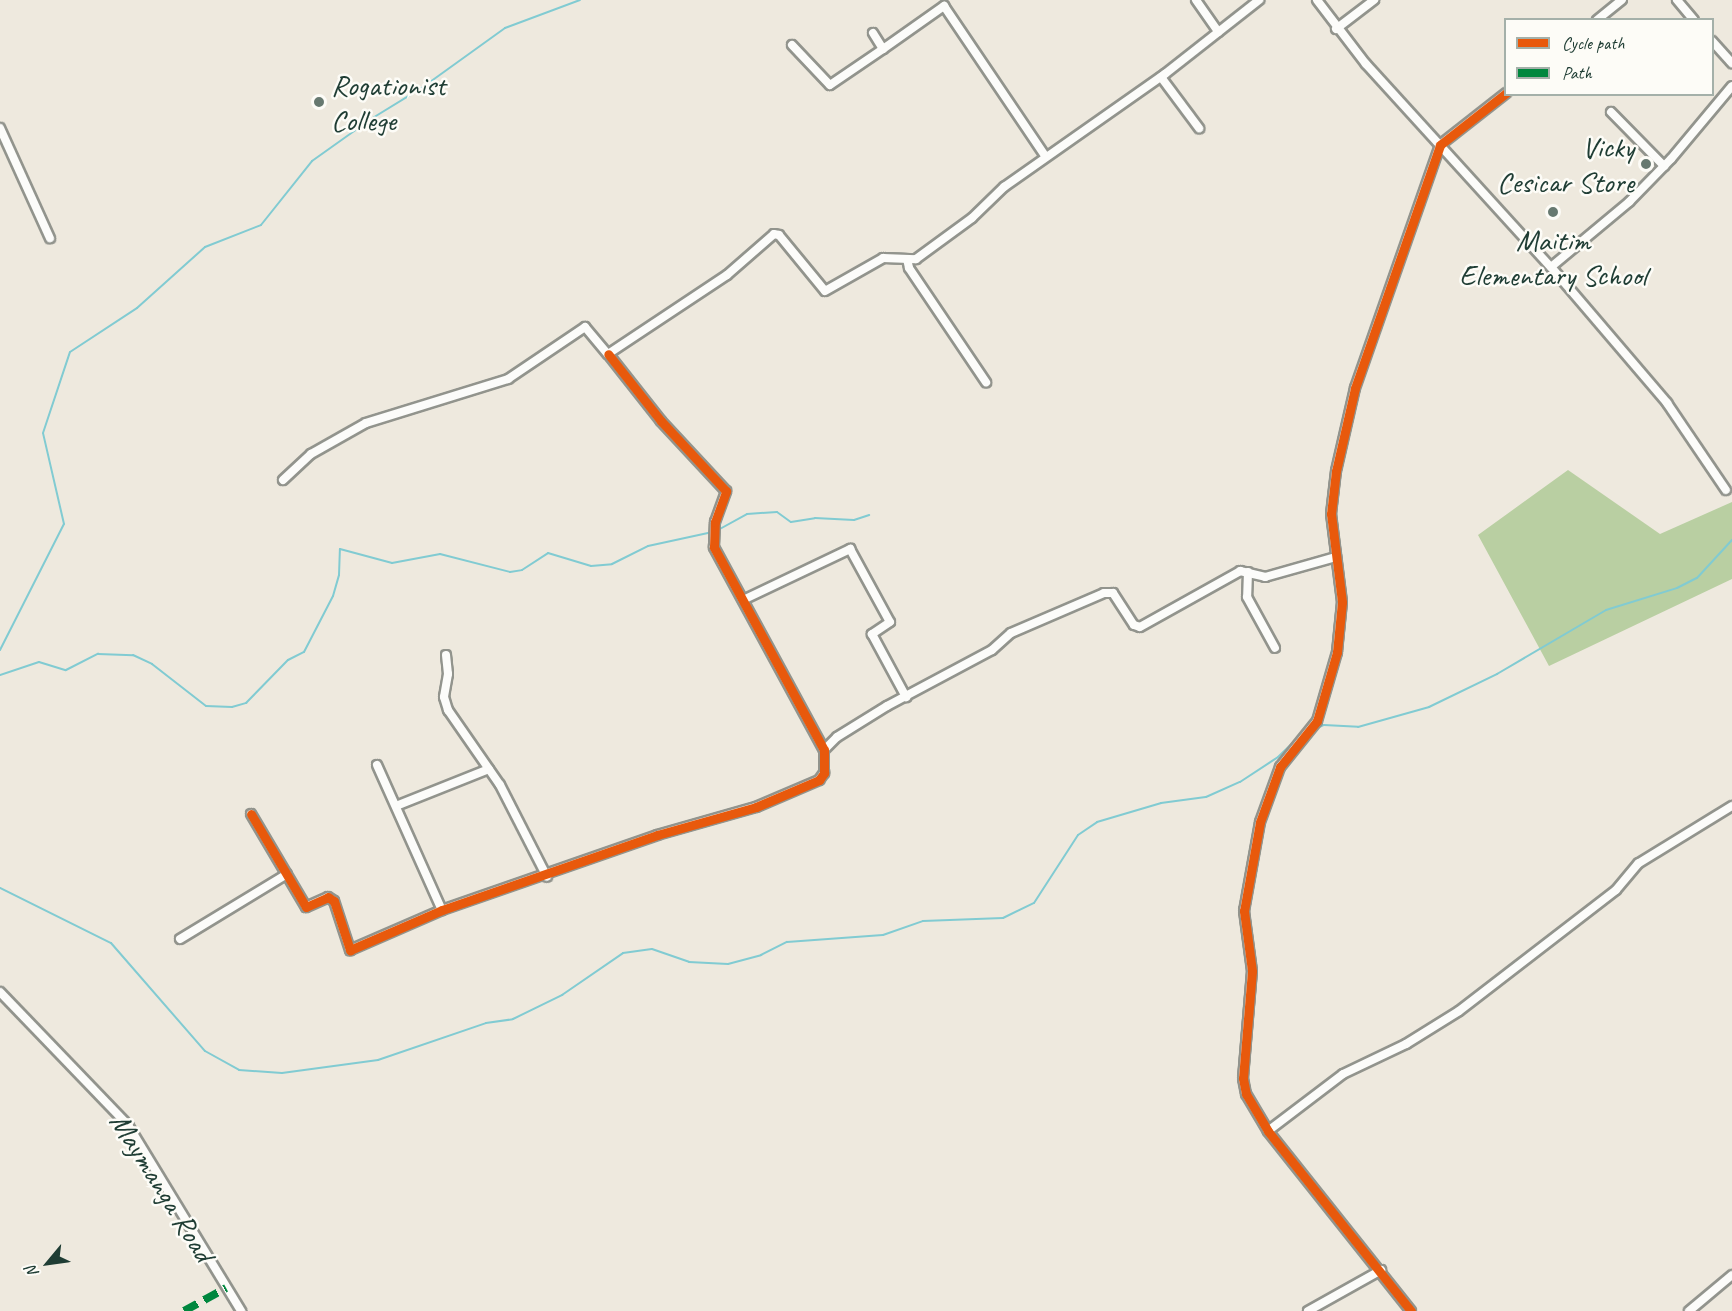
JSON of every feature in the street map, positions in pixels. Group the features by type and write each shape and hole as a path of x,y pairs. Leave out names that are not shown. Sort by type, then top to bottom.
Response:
{"street":[{"path":"1196,0 1218,32"},
{"path":"608,354 727,274 774,234 779,236 825,291 883,258 916,259 1045,156 1161,77 1259,0"},
{"path":"1317,0 1336,29 1551,267 1667,403 1726,490"},
{"path":"1336,29 1374,0"},
{"path":"1600,18 1622,0"},
{"path":"1677,0 1692,18"},
{"path":"792,45 830,85 944,6 1045,156"},
{"path":"873,33 883,49"},
{"path":"1714,42 1732,63"},
{"path":"1161,77 1199,128"},
{"path":"1551,267 1629,202 1664,166 1732,86"},
{"path":"1411,1311 1381,1270 1268,1131 1246,1094 1243,1078 1252,972 1244,911 1260,822 1280,767 1313,726 1337,652 1343,617 1331,514 1336,471 1355,388 1440,145 1504,95"},
{"path":"1611,112 1664,166"},
{"path":"0,128 50,238"},
{"path":"907,259 909,268 986,382"},
{"path":"251,814 306,907 328,897 334,901 350,950 442,910 547,877 657,835 729,816 804,789 824,773 824,750 714,547 714,522 726,496 722,484 661,421 585,327 508,380 366,423 311,454 283,480"},
{"path":"743,600 850,549 890,622 872,634 906,697"},
{"path":"824,750 837,737 992,650 1011,633 1104,593 1113,593 1134,625 1140,627 1235,573 1248,572 1265,577 1336,557"},
{"path":"1248,572 1247,597 1275,648"},
{"path":"446,655 446,704 489,769 547,877"},
{"path":"377,765 442,910"},
{"path":"396,807 489,769"},
{"path":"1268,1131 1343,1074 1406,1044 1459,1011 1616,890 1639,863 1732,806"},
{"path":"180,939 287,874"},
{"name":"Maymanga Road","path":"0,992 128,1125 242,1311"},
{"path":"1308,1311 1381,1270"},
{"path":"1689,1311 1732,1275"}],"green space":[{"path":"1568,470 1660,534 1732,502 1732,579 1549,666 1478,535"}],"waterway":[{"path":"0,650 64,524 43,433 70,352 137,308 205,247 261,225 312,161 371,119 423,87 505,28 580,0"},
{"path":"718,530 747,514 777,512 791,522 815,518 854,520 869,515"},
{"path":"0,675 39,662 66,670 98,654 133,655 152,664 206,706 232,707 246,703 288,660 304,652 333,596 339,575 340,549 392,563 440,554 510,572 522,570 548,553 591,566 612,564 648,546 713,532"},
{"path":"1315,729 1324,725 1358,727 1429,707 1497,674 1606,610 1677,588 1697,578 1732,540"},
{"path":"0,888 111,943 205,1051 239,1070 282,1073 378,1060 486,1023 513,1019 562,995 623,953 652,949 689,962 728,964 761,955 787,942 883,935 923,921 1003,918 1034,903 1078,835 1097,822 1161,803 1206,797 1240,782 1278,757 1299,737"}],"marked path":[{"path":"184,1311 226,1288"}],"cycle path":[{"path":"1411,1311 1268,1131 1246,1094 1243,1078 1252,971 1244,911 1260,822 1280,767 1317,721 1337,652 1342,602 1331,514 1336,471 1355,388 1440,145 1504,95"},
{"path":"251,814 306,907 328,897 334,901 350,950 442,910 657,835 756,807 819,780 824,773 824,750 714,547 715,522 726,491 661,421 608,354"}],"place":[{"name":"Rogationist College","path":"319,102"},
{"name":"Vicky Cesicar Store","path":"1646,164"},
{"name":"Maitim Elementary School","path":"1553,212"}]}
